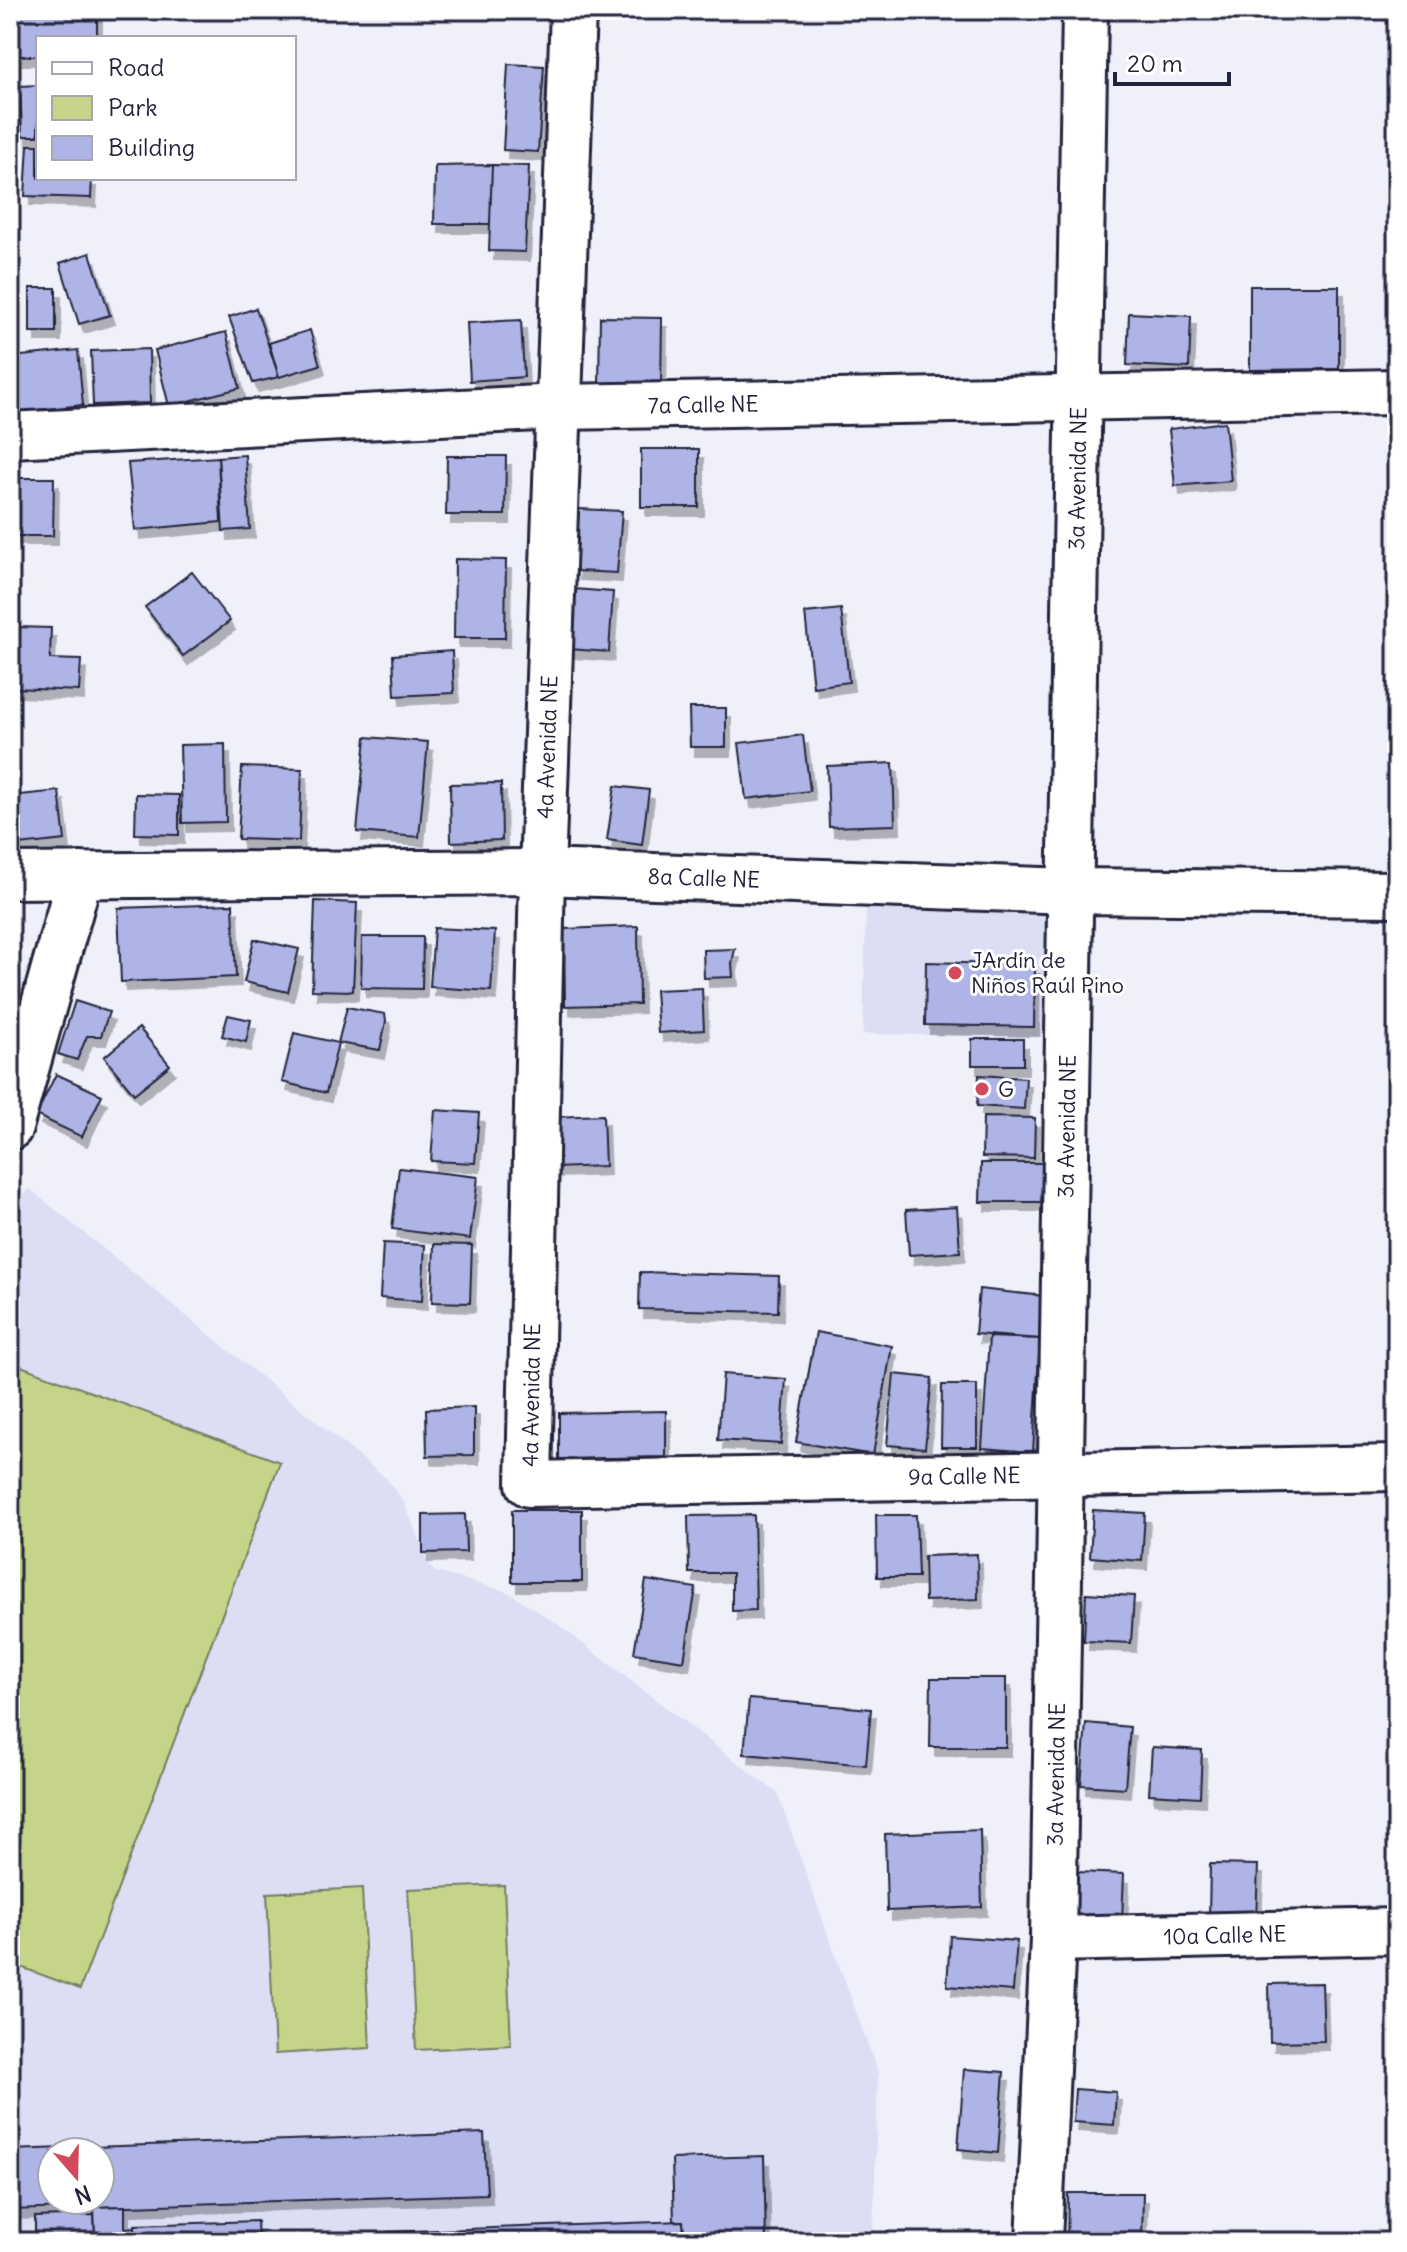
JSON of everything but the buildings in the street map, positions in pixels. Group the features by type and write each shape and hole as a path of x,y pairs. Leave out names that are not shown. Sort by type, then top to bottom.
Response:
{"street":[{"name":"4a Avenida NE","path":"529,1484 542,872 573,10"},
{"name":"3a Avenida NE","path":"1039,2242 1053,1939 1063,1474 1085,10"},
{"name":"7a Calle NE","path":"10,435 559,407 1397,392"},
{"name":"8a Calle NE","path":"10,876 542,872 1072,891 1397,894"},
{"path":"10,1127 80,875"},
{"name":"9a Calle NE","path":"529,1484 1397,1468"},
{"name":"10a Calle NE","path":"1053,1939 1397,1931"}],"shaded area":[{"name":"JArdín de Niños Raúl Pino","path":"866,908 1048,912 1044,1037 863,1034"},
{"path":"30,1189 387,1479 403,1501 433,1571 508,1592 556,1623 777,1793 878,2073 873,2242 10,2242 10,1207"}],"green space":[{"path":"10,1362 280,1462 80,1989 10,1963"},
{"path":"504,1885 511,2045 416,2050 408,1889"},
{"path":"362,1888 370,2048 275,2054 267,1893"}],"place":[{"name":"JArdín de Niños Raúl Pino","path":"955,973"},
{"name":"G","path":"982,1089"}]}
